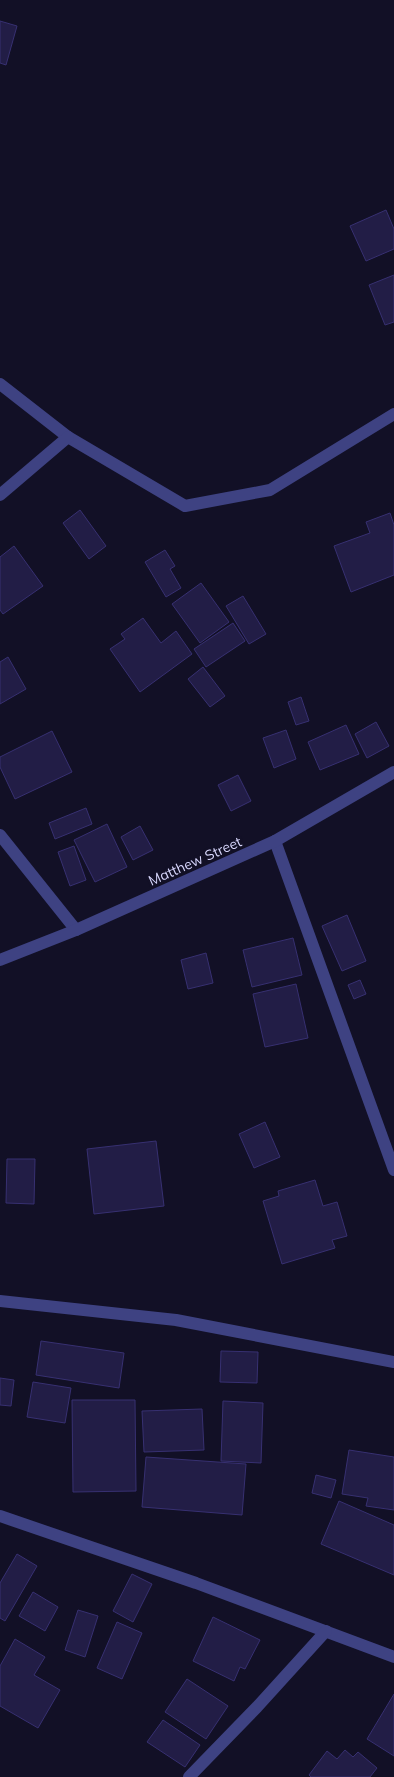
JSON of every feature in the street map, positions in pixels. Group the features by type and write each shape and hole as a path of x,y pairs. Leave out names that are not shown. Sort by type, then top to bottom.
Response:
{"street":[{"path":"0,384 68,437 185,506 270,490 394,414"},
{"path":"0,495 68,437"},
{"name":"Matthew Street","path":"0,960 76,930 275,841 394,772"},
{"path":"0,835 76,930"},
{"path":"275,841 390,1144 394,1170"},
{"path":"0,1301 176,1320 394,1362"},
{"path":"0,1516 326,1631 394,1657"},
{"path":"189,1777 257,1707 326,1631"}],"building":[{"path":"0,21 17,26 6,65 0,63"},
{"path":"386,210 394,229 394,249 366,261 350,226"},
{"path":"394,275 394,322 385,325 369,285"},
{"path":"80,510 106,546 89,559 63,523"},
{"path":"390,513 394,525 394,575 351,592 334,546 370,533 366,522"},
{"path":"14,546 43,586 3,614 0,610 0,557"},
{"path":"165,550 175,566 170,569 181,588 166,597 145,562"},
{"path":"201,583 229,622 200,643 172,604"},
{"path":"243,596 266,634 249,644 226,606"},
{"path":"143,618 161,643 176,631 192,654 140,692 110,649 125,639 121,634"},
{"path":"233,623 245,641 206,667 194,649"},
{"path":"8,657 26,689 0,704 0,662"},
{"path":"203,667 225,696 210,707 188,679"},
{"path":"301,697 309,721 296,725 288,702"},
{"path":"376,722 389,746 367,758 355,734"},
{"path":"346,725 359,754 320,770 308,742"},
{"path":"286,730 296,759 274,768 263,738"},
{"path":"52,731 72,772 15,799 0,767 0,757"},
{"path":"238,775 251,801 231,811 218,785"},
{"path":"86,808 92,824 55,839 49,823"},
{"path":"107,824 127,867 95,882 74,840"},
{"path":"140,826 153,850 133,860 121,837"},
{"path":"74,846 86,880 70,886 58,852"},
{"path":"347,915 366,961 342,971 322,926"},
{"path":"293,938 302,975 252,987 243,950"},
{"path":"206,953 213,983 188,989 181,960"},
{"path":"360,980 366,994 354,999 348,985"},
{"path":"296,984 308,1038 265,1047 253,994"},
{"path":"265,1122 280,1157 254,1168 239,1134"},
{"path":"156,1141 164,1206 94,1214 87,1149"},
{"path":"7,1159 35,1159 34,1204 6,1203"},
{"path":"315,1180 323,1206 337,1202 347,1236 332,1240 335,1248 282,1264 263,1201 279,1196 278,1191"},
{"path":"41,1341 124,1353 119,1388 36,1375"},
{"path":"221,1351 258,1352 257,1383 220,1382"},
{"path":"0,1378 14,1380 11,1406 0,1405"},
{"path":"33,1382 71,1388 65,1423 27,1417"},
{"path":"72,1400 135,1400 136,1491 73,1492"},
{"path":"223,1401 263,1403 261,1463 221,1461"},
{"path":"202,1409 204,1450 144,1452 142,1411"},
{"path":"349,1450 394,1457 394,1510 366,1506 368,1498 342,1494"},
{"path":"146,1457 246,1464 242,1515 142,1507"},
{"path":"316,1475 336,1480 331,1498 312,1493"},
{"path":"339,1501 394,1525 394,1575 321,1544"},
{"path":"17,1554 37,1566 5,1621 0,1618 0,1583"},
{"path":"132,1574 152,1584 133,1622 113,1611"},
{"path":"33,1592 58,1607 45,1631 19,1616"},
{"path":"78,1610 98,1616 85,1657 65,1650"},
{"path":"213,1617 260,1640 245,1669 240,1667 234,1681 193,1661"},
{"path":"117,1622 142,1633 122,1679 97,1668"},
{"path":"15,1639 45,1657 34,1675 60,1690 38,1728 0,1706 0,1666"},
{"path":"187,1679 228,1706 206,1739 165,1712"},
{"path":"394,1694 394,1756 367,1739"},
{"path":"163,1720 200,1745 185,1767 147,1742"},
{"path":"345,1750 353,1757 358,1752 377,1768 370,1777 311,1777 309,1775 327,1751 337,1759"}]}
